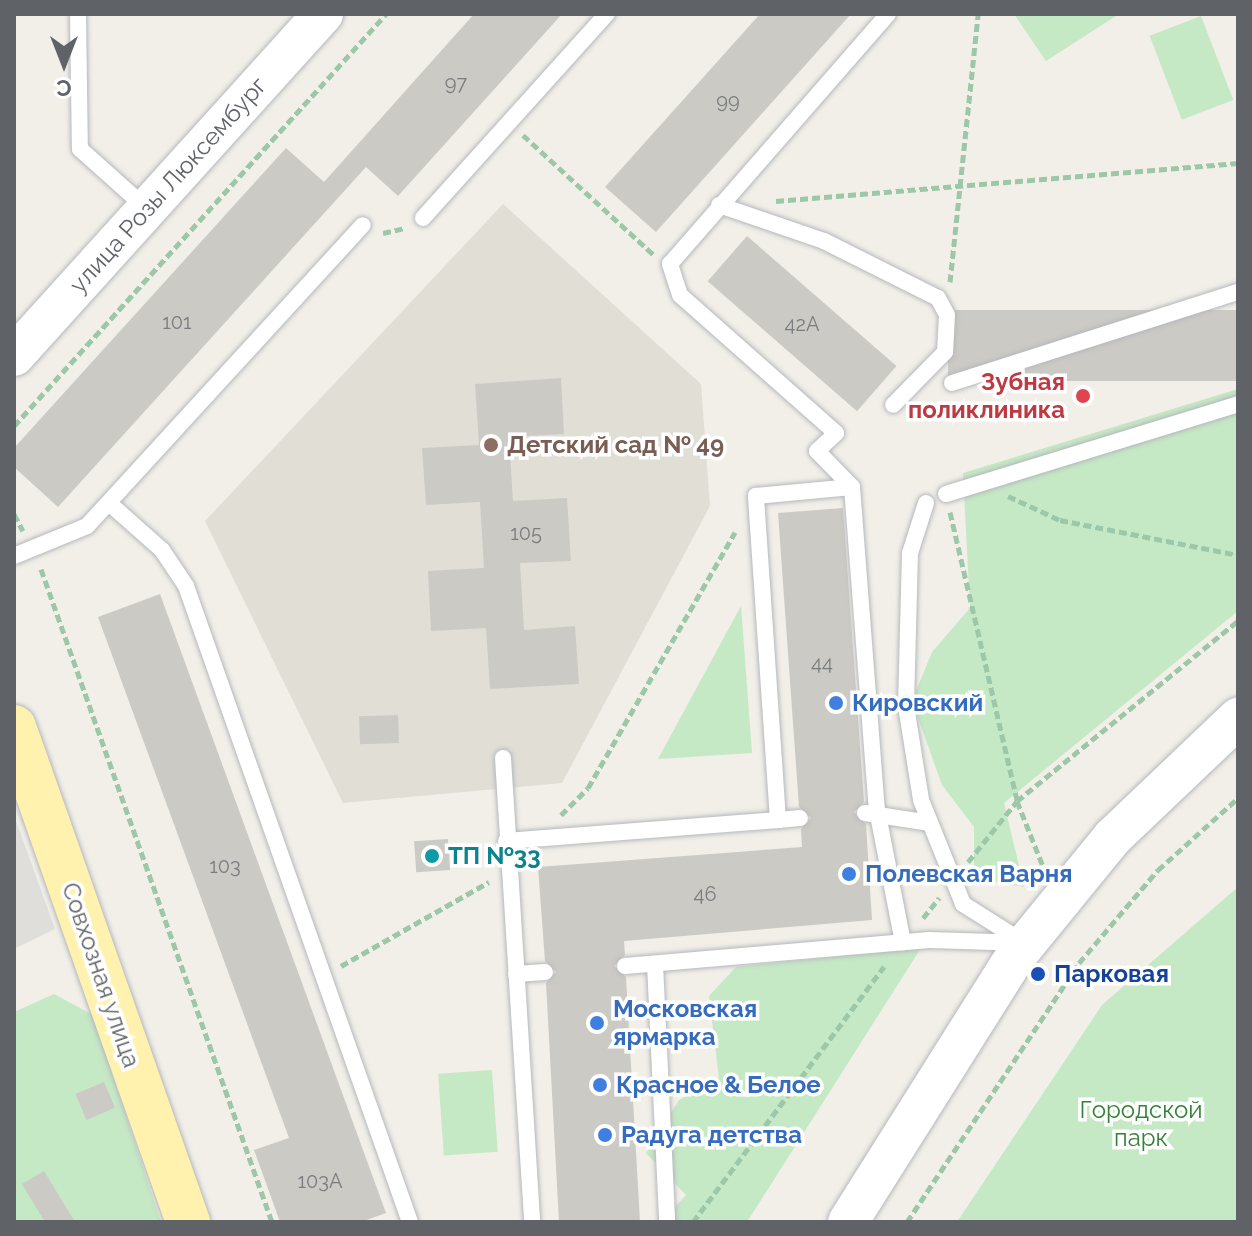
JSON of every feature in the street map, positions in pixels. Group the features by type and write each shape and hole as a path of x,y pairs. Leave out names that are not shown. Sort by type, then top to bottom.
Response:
{"main road":[{"name":"Совхозная улица","path":"14,727 188,1222"}],"street":[{"name":"улица Розы Люксембург","path":"14,356 323,14"},
{"path":"848,1222 1027,943 1057,904 1194,753 1238,718"}],"lane":[{"path":"78,14 80,149 148,209"},
{"path":"423,218 607,14"},
{"path":"888,14 719,205 670,269 680,295 836,433 817,451 852,487 871,811 903,942"},
{"path":"719,205 871,262 938,298 947,315 945,352 893,405"},
{"path":"14,556 74,536 368,230"},
{"path":"952,383 1238,292"},
{"path":"946,494 1238,404"},
{"path":"778,820 756,496 852,487"},
{"path":"109,503 162,550 186,586 326,975 410,1222"},
{"path":"926,503 910,553 906,706 930,823 951,883 963,904 1027,943"},
{"path":"503,758 507,872 532,1222"},
{"path":"871,811 930,823"},
{"path":"506,841 800,818"},
{"path":"625,966 903,942 1027,943"},
{"path":"655,964 667,1222"},
{"path":"516,974 545,972"}],"path":[{"path":"14,426 386,14"},
{"path":"947,315 978,14"},
{"path":"510,123 670,269"},
{"path":"719,205 1238,163"},
{"path":"368,230 403,229"},
{"path":"946,494 1017,801 1057,904"},
{"path":"1004,494 1060,520 1238,555"},
{"path":"525,839 588,788 756,496"},
{"path":"34,550 272,1222"},
{"path":"693,1222 903,942 1017,801 1238,621"},
{"path":"907,1222 1079,963 1158,870 1238,798"},
{"path":"326,975 507,872"}],"shaded area":[{"name":"Детский сад № 49","path":"503,204 701,384 710,506 562,783 343,803 205,521"},
{"path":"14,815 55,929 14,949"}],"green space":[{"path":"1014,14 1119,14 1046,61"},
{"path":"1201,16 1233,100 1182,120 1150,36"},
{"path":"1238,389 1238,611 1004,803 1024,887 974,878 974,827 942,785 912,701 932,652 970,608 963,473"},
{"path":"741,606 752,753 658,759"},
{"name":"Городской парк","path":"1238,887 1238,1222 957,1222 1102,1005"},
{"path":"921,948 747,1222 661,1222 686,1195 646,1153 679,1100 719,1078 709,996 736,967"},
{"path":"54,994 93,1015 161,1222 14,1222 14,1012"},
{"path":"492,1070 498,1152 444,1156 438,1074"}],"building":[{"path":"474,14 562,14 398,196 366,167 58,507 14,467 14,448 286,148 324,182"},
{"path":"760,14 851,14 656,232 605,187"},
{"path":"747,236 896,366 857,411 708,281"},
{"path":"948,310 1238,310 1238,381 948,381"},
{"path":"561,378 564,434 509,437 513,501 567,498 571,561 520,563 524,630 575,626 579,684 490,689 486,628 431,631 428,571 484,568 480,502 426,505 422,448 479,445 475,384"},
{"path":"843,508 864,802 854,812 866,824 872,920 624,941 625,955 614,966 626,977 640,1222 559,1222 546,983 556,972 545,961 538,867 802,847 801,829 811,818 799,807 778,513"},
{"path":"160,594 386,1213 361,1222 280,1222 254,1150 289,1138 98,617"},
{"path":"398,715 399,743 360,744 359,716"},
{"name":"ТП №33","path":"448,839 450,870 416,872 414,841"},
{"path":"104,1082 115,1108 86,1120 75,1094"},
{"path":"44,1171 75,1222 45,1222 22,1184"}],"place":[{"name":"Зубная поликлиника","path":"1083,396"},
{"name":"Детский сад № 49","path":"491,445"},
{"name":"Кировский","path":"836,703"},
{"name":"ТП №33","path":"432,856"},
{"name":"Полевская Варня","path":"849,874"},
{"name":"Парковая","path":"1038,974"},
{"name":"Московская ярмарка","path":"597,1023"},
{"name":"Красное & Белое","path":"600,1085"},
{"name":"Радуга детства","path":"605,1135"}]}
